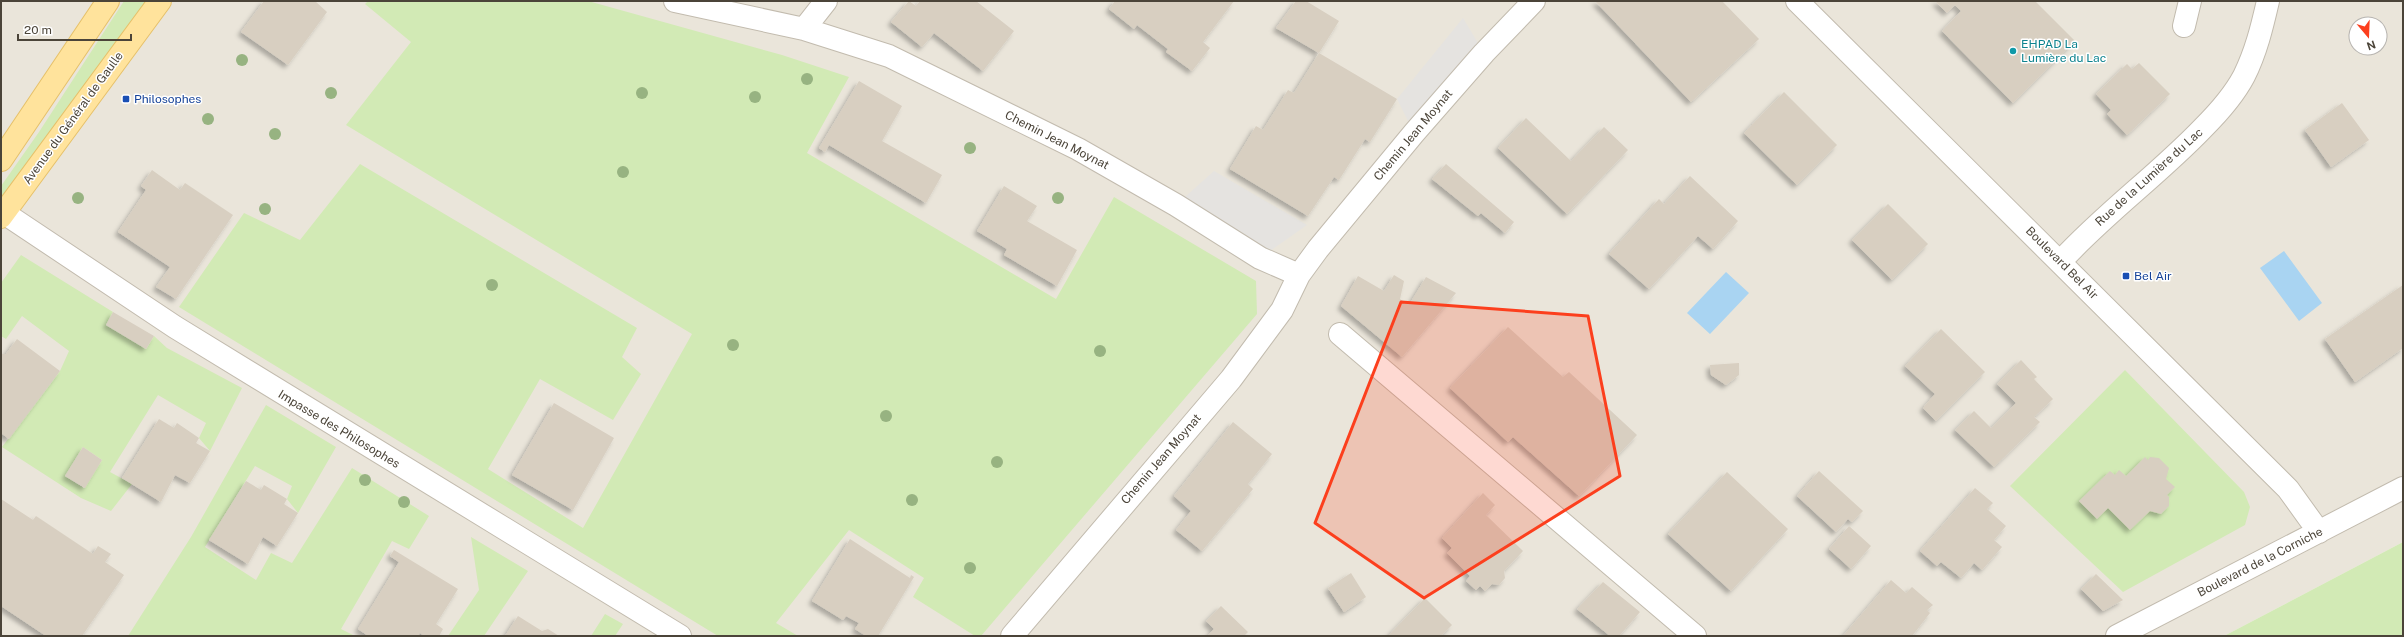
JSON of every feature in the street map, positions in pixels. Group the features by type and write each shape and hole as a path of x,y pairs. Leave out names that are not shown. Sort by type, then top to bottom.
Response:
{"main road":[{"path":"1,160 108,1"},
{"name":"Avenue du Général de Gaulle","path":"2,215 160,1"}],"street":[{"name":"Chemin Jean Moynat","path":"675,1 804,29 889,56 1078,149 1176,205 1260,258 1299,275"},
{"path":"804,29 826,1"},
{"name":"Chemin Jean Moynat","path":"1012,636 1231,379 1282,310 1299,275 1414,133 1484,53 1534,1"},
{"name":"Boulevard Bel Air","path":"1797,1 2061,261 2288,489 2319,532"},
{"path":"2184,26 2190,1"},
{"name":"Rue de la Lumière du Lac","path":"2061,261 2084,236 2186,146 2221,110 2244,77 2259,40 2268,1"},
{"name":"Impasse des Philosophes","path":"2,215 182,332 680,636"},
{"path":"1340,334 1695,636"},
{"name":"Boulevard de la Corniche","path":"2117,636 2403,488"}],"highlighted area":[{"path":"1401,302 1588,316 1620,476 1424,598 1315,523"}],"shaded area":[{"path":"1,1 2403,1 2403,542 2224,636 1,636"},
{"path":"1463,18 1484,53 1414,133 1397,99"},
{"path":"1214,171 1307,225 1260,258 1176,205"}],"green space":[{"path":"124,1 148,1 1,201 1,186 39,132"},
{"path":"368,1 588,1 782,55 849,77 807,153 1056,299 1114,197 1256,281 1257,314 981,636 975,636 913,597 924,578 849,530 776,623 798,636 718,636 179,307 244,213 300,240 360,164 637,328 622,357 641,374 613,420 540,379 488,469 583,528 692,334 346,125 411,42 365,4"},
{"path":"21,255 113,312 106,325 146,349 154,336 167,348 242,388 210,451 199,438 206,423 158,395 110,472 132,484 111,511 81,498 2,447 60,371 69,351 22,316 6,339 1,336 1,283","holes":["83,447 102,460 84,488 65,476"]},
{"path":"2125,370 2244,492 2250,507 2245,525 2123,592 2010,486"},
{"path":"266,405 336,447 298,513 287,499 292,486 255,466 205,547 256,580 271,553 292,563 352,468 429,516 409,549 392,541 341,629 355,636 128,636 191,537"},
{"path":"471,537 528,571 484,636 448,636 479,590"},
{"path":"2403,542 2403,636 2224,636"},
{"path":"605,614 623,624 615,636 591,636"}],"water":[{"path":"2284,251 2322,303 2299,321 2260,268"},
{"path":"1726,272 1749,293 1710,334 1687,313"}],"building":[{"path":"264,1 315,1 327,12 288,65 241,32"},
{"path":"909,1 916,6 920,1 976,1 1014,31 983,71 934,33 922,47 891,22"},
{"path":"1115,1 1234,1 1203,42 1210,48 1192,71 1166,52 1168,49 1137,25 1134,29 1109,9"},
{"path":"1296,1 1306,1 1339,21 1319,53 1276,28"},
{"path":"1595,1 1722,1 1759,39 1691,102"},
{"name":"EHPAD La Lumière du Lac","path":"1935,1 2035,1 2075,41 2013,103 1942,31 1961,11 1955,5 1947,13"},
{"path":"1319,53 1397,99 1370,142 1365,139 1339,180 1334,177 1308,216 1230,169 1256,126 1263,130 1288,90 1294,93"},
{"path":"2139,63 2170,94 2127,135 2107,114 2111,110 2096,94 2127,64 2132,69"},
{"path":"859,81 902,106 882,141 942,175 926,203 829,145 825,152 819,148"},
{"path":"1784,92 1837,145 1797,185 1744,133"},
{"path":"2342,103 2369,140 2331,167 2305,130"},
{"path":"1526,118 1571,161 1604,127 1628,150 1567,214 1498,148"},
{"path":"1446,164 1514,222 1505,233 1481,213 1478,216 1432,179"},
{"path":"152,170 180,190 185,183 233,215 176,299 156,287 170,267 118,232 146,190 141,186"},
{"path":"1690,176 1738,221 1713,249 1698,236 1649,289 1609,254 1659,199 1664,204"},
{"path":"1004,186 1037,206 1027,221 1077,250 1057,286 1004,255 1007,249 977,231"},
{"path":"1888,204 1928,244 1892,280 1852,240"},
{"path":"1394,275 1404,281 1400,299 1409,305 1426,277 1456,293 1402,357 1341,306 1358,276 1384,291"},
{"path":"2403,285 2403,348 2355,382 2325,339"},
{"path":"113,312 154,336 146,349 106,325"},
{"path":"1508,327 1563,377 1569,372 1637,435 1579,496 1513,437 1508,442 1450,388"},
{"path":"1941,329 1985,372 1936,421 1923,408 1935,394 1905,366"},
{"path":"17,339 60,371 9,439 1,433 1,354 6,354"},
{"path":"2021,360 2037,377 2034,379 2053,399 2034,417 2040,422 1994,467 1955,430 1974,411 1991,428 2016,403 1997,384"},
{"path":"1739,363 1739,375 1726,385 1711,375 1710,365"},
{"path":"554,403 614,438 573,510 512,475"},
{"path":"159,419 174,428 177,423 199,438 196,443 210,451 190,483 175,475 161,502 122,478"},
{"path":"1233,422 1272,454 1248,484 1253,489 1202,551 1176,530 1191,511 1174,496"},
{"path":"83,447 102,460 85,488 65,476"},
{"path":"2145,457 2148,460 2150,457 2159,458 2169,468 2166,479 2175,487 2167,495 2169,497 2169,506 2161,514 2150,511 2130,530 2108,508 2097,519 2079,501 2110,471 2115,475 2119,470 2126,476"},
{"path":"1819,471 1863,511 1852,522 1848,519 1836,532 1797,496"},
{"path":"1727,472 1788,529 1731,591 1668,534"},
{"path":"246,481 261,490 264,485 287,499 284,504 298,513 277,546 263,537 248,564 209,540"},
{"path":"1975,488 1993,503 1987,509 2006,526 1994,540 2002,547 1982,570 1974,563 1961,578 1941,562 1937,566 1920,551"},
{"path":"1483,493 1495,505 1486,515 1523,551 1504,571 1505,578 1499,585 1492,584 1485,591 1480,586 1476,590 1466,581 1470,576 1447,553 1452,548 1442,538"},
{"path":"1,499 33,520 36,516 93,554 98,546 111,554 105,562 124,575 82,636 46,636 1,606"},
{"path":"1849,526 1871,546 1851,569 1829,549"},
{"path":"850,539 910,578 911,575 914,577 878,636 866,636 855,629 859,623 846,616 843,620 812,601"},
{"path":"394,550 458,589 436,624 443,629 439,636 424,636 420,633 418,636 368,636 358,629 399,562 390,556"},
{"path":"1351,573 1366,597 1344,612 1328,588"},
{"path":"2096,574 2123,600 2103,611 2081,589"},
{"path":"1891,580 1906,593 1912,587 1933,605 1927,610 1930,613 1912,636 1843,636"},
{"path":"1603,582 1640,612 1619,636 1610,636 1577,609"},
{"path":"1425,598 1452,625 1441,636 1388,636"},
{"path":"1221,606 1248,632 1244,636 1207,636 1214,629 1206,621"},
{"path":"518,616 542,631 548,629 559,636 505,636"}],"place":[{"name":"EHPAD La Lumière du Lac","path":"2013,51"},
{"name":"Philosophes","path":"126,99"},
{"name":"Bel Air","path":"2126,276"}]}
